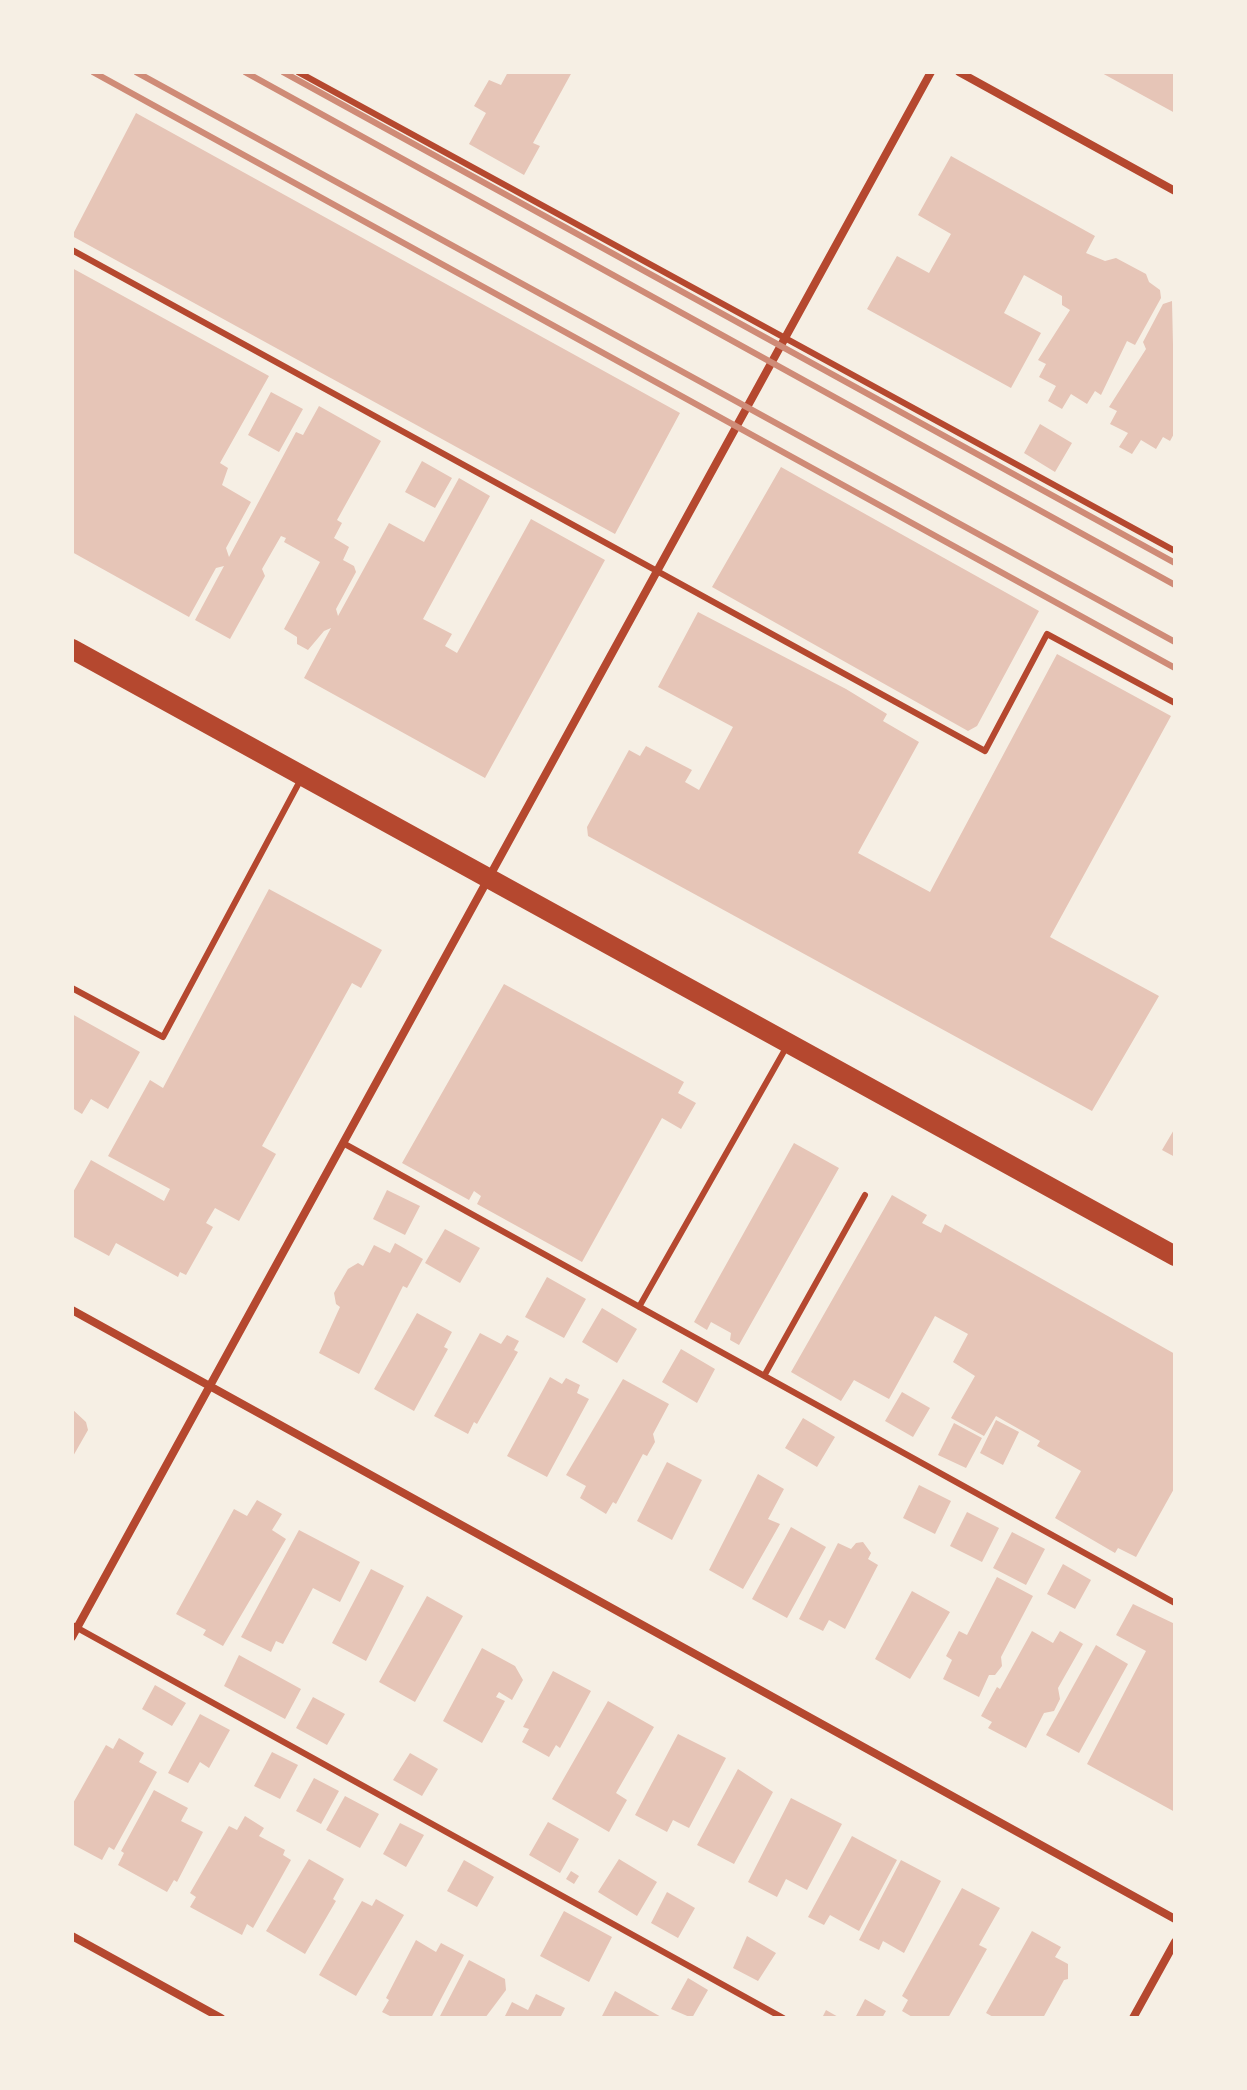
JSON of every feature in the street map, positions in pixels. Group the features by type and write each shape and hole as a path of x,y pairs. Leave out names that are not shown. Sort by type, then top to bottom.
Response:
{"main road":[{"path":"72,649 1175,1256"}],"street":[{"path":"72,1637 74,1626 210,1386 931,72"},
{"path":"959,72 1175,191"},
{"path":"72,1310 1175,1919"},
{"path":"72,1936 221,2018"},
{"path":"1133,2018 1175,1942"}],"lane":[{"path":"298,72 1175,551"},
{"path":"72,250 985,751 1047,634 1175,703"},
{"path":"72,988 163,1037 303,776"},
{"path":"639,1307 789,1043"},
{"path":"343,1143 1175,1603"},
{"path":"764,1376 865,1195"},
{"path":"74,1626 783,2018"}],"building":[{"path":"508,72 572,72 533,143 540,146 524,175 469,144 486,113 474,106 489,80 501,85"},
{"path":"1100,72 1175,72 1175,113"},
{"path":"136,113 680,413 615,534 72,236"},
{"path":"951,156 1095,236 1086,253 1105,261 1116,258 1146,274 1149,282 1160,290 1161,298 1135,345 1127,341 1101,395 1095,391 1087,404 1071,394 1062,409 1048,401 1056,386 1039,377 1046,364 1038,360 1070,310 1062,305 1062,296 1024,275 1004,313 1041,333 1011,388 867,309 897,256 929,273 951,234 918,215"},
{"path":"72,268 269,376 220,463 228,468 222,485 251,502 226,548 229,557 296,432 303,435 319,406 381,441 337,520 342,523 334,538 349,547 343,560 354,566 356,572 336,609 338,616 389,523 424,542 459,478 490,496 423,619 452,634 445,646 457,653 531,519 605,560 485,778 304,678 331,628 324,631 308,650 297,644 297,637 284,629 320,562 284,542 286,538 281,536 262,569 265,576 230,639 195,620 224,566 216,568 189,617 72,552"},
{"path":"1172,301 1175,432 1170,441 1163,437 1156,449 1141,440 1132,454 1119,447 1128,433 1110,424 1117,411 1109,407 1146,349 1143,342 1163,304"},
{"path":"271,392 303,409 279,452 248,435"},
{"path":"1040,424 1072,443 1055,472 1024,453"},
{"path":"422,461 452,478 435,508 405,492"},
{"path":"781,467 1039,611 977,726 968,731 712,587"},
{"path":"698,612 846,689 887,714 883,721 919,742 858,853 930,892 1057,654 1171,716 1050,937 1159,996 1092,1111 588,836 587,827 629,750 640,756 646,746 692,770 685,782 699,790 733,727 658,687"},
{"path":"269,889 382,950 361,988 352,983 262,1146 276,1154 239,1221 215,1208 206,1223 213,1227 186,1275 180,1272 178,1277 116,1243 109,1256 72,1236 72,1194 91,1160 164,1201 170,1189 108,1156 150,1080 163,1088"},
{"path":"504,984 684,1082 678,1093 696,1103 681,1129 662,1118 582,1262 477,1204 481,1196 474,1191 469,1200 402,1163"},
{"path":"72,1014 140,1052 108,1109 91,1099 82,1114 72,1108"},
{"path":"1175,1128 1175,1157 1162,1150"},
{"path":"794,1143 839,1168 739,1345 730,1340 731,1333 711,1322 707,1330 694,1322"},
{"path":"387,1190 420,1206 405,1235 373,1219"},
{"path":"892,1195 927,1215 922,1223 941,1233 945,1224 1175,1354 1175,1487 1136,1557 1118,1548 1115,1553 1055,1518 1081,1471 1037,1446 1040,1441 996,1416 984,1436 951,1418 975,1376 953,1362 968,1334 935,1316 889,1399 854,1380 841,1401 791,1372"},
{"path":"445,1229 480,1248 460,1283 425,1263"},
{"path":"395,1243 423,1259 407,1288 403,1286 359,1374 319,1353 340,1307 336,1304 334,1293 348,1269 358,1263 363,1266 374,1245 390,1253"},
{"path":"547,1277 586,1299 564,1338 525,1317"},
{"path":"602,1308 637,1329 617,1363 582,1342"},
{"path":"417,1313 452,1332 444,1347 448,1349 414,1411 374,1389"},
{"path":"480,1333 501,1344 507,1335 519,1341 514,1350 518,1352 477,1424 474,1422 468,1434 434,1416"},
{"path":"681,1349 715,1369 697,1403 662,1382"},
{"path":"550,1377 562,1384 566,1378 580,1385 577,1393 589,1399 547,1477 507,1456"},
{"path":"623,1379 669,1404 653,1434 655,1442 647,1456 643,1454 616,1504 613,1502 606,1514 580,1498 586,1486 566,1475"},
{"path":"902,1392 930,1408 913,1437 885,1421"},
{"path":"72,1409 86,1422 88,1430 72,1458"},
{"path":"803,1418 835,1437 817,1467 785,1448"},
{"path":"996,1420 1019,1432 1003,1465 980,1453"},
{"path":"954,1423 982,1438 966,1468 938,1455"},
{"path":"667,1462 702,1480 672,1540 637,1521"},
{"path":"758,1474 784,1489 768,1519 780,1524 743,1589 709,1570"},
{"path":"919,1485 951,1501 935,1534 903,1518"},
{"path":"257,1500 282,1514 272,1530 286,1539 223,1646 203,1635 206,1630 176,1614 234,1509 247,1516"},
{"path":"967,1512 999,1528 982,1562 950,1546"},
{"path":"791,1527 826,1547 787,1618 752,1599"},
{"path":"299,1530 360,1562 340,1602 313,1588 283,1644 276,1641 271,1652 241,1637"},
{"path":"1012,1532 1045,1549 1026,1585 993,1568"},
{"path":"863,1542 871,1553 868,1559 878,1565 845,1629 829,1620 823,1631 799,1619 838,1543 851,1549 856,1543"},
{"path":"1063,1564 1091,1580 1075,1609 1047,1594"},
{"path":"371,1569 404,1586 366,1661 332,1643"},
{"path":"997,1577 1033,1596 1001,1657 1002,1666 995,1675 989,1675 979,1697 943,1679 952,1660 946,1656 959,1631 967,1635"},
{"path":"912,1591 950,1612 910,1679 875,1659"},
{"path":"427,1596 463,1616 415,1702 379,1682"},
{"path":"1133,1604 1175,1624 1175,1812 1087,1764 1146,1651 1116,1635"},
{"path":"1032,1631 1053,1643 1060,1631 1083,1644 1058,1688 1060,1699 1054,1711 1044,1713 1026,1748 988,1728 992,1722 981,1716 997,1687 1000,1689"},
{"path":"1096,1645 1128,1664 1079,1753 1046,1735"},
{"path":"482,1648 515,1666 523,1680 512,1700 499,1692 496,1697 505,1701 482,1743 443,1721"},
{"path":"239,1655 301,1689 285,1719 224,1686"},
{"path":"553,1671 591,1691 560,1748 556,1745 549,1757 522,1742 529,1729 523,1727"},
{"path":"155,1685 186,1703 172,1726 142,1709"},
{"path":"313,1697 345,1714 327,1745 296,1728"},
{"path":"608,1701 654,1727 616,1793 627,1800 609,1832 552,1799"},
{"path":"200,1714 230,1730 209,1768 200,1762 188,1783 168,1773"},
{"path":"678,1734 726,1758 689,1828 673,1820 667,1832 635,1815"},
{"path":"119,1738 144,1753 139,1762 157,1772 114,1850 109,1847 102,1860 72,1844 72,1805 106,1745 113,1749"},
{"path":"272,1752 298,1765 280,1799 254,1786"},
{"path":"410,1753 438,1769 422,1796 393,1780"},
{"path":"738,1769 773,1792 734,1864 697,1845"},
{"path":"314,1778 339,1791 321,1824 296,1811"},
{"path":"154,1790 188,1808 181,1821 203,1832 177,1882 174,1880 167,1892 118,1865 124,1853 121,1851"},
{"path":"345,1796 379,1814 360,1848 326,1830"},
{"path":"791,1798 842,1824 807,1890 786,1879 777,1897 748,1882"},
{"path":"245,1816 264,1828 259,1836 285,1850 283,1855 291,1860 253,1928 247,1924 242,1935 190,1907 196,1897 190,1893 229,1826 237,1830"},
{"path":"548,1822 579,1839 560,1873 529,1855"},
{"path":"400,1823 424,1835 406,1867 383,1854"},
{"path":"852,1836 897,1860 859,1931 830,1915 824,1925 808,1917"},
{"path":"309,1859 344,1879 333,1899 336,1901 305,1954 266,1931"},
{"path":"619,1859 657,1882 637,1916 598,1892"},
{"path":"464,1860 494,1877 477,1907 447,1891"},
{"path":"901,1860 941,1881 904,1953 883,1941 879,1950 859,1940"},
{"path":"571,1871 579,1876 574,1884 566,1879"},
{"path":"962,1888 1000,1908 979,1945 987,1949 948,2018 914,2018 902,2011 908,2000 902,1996"},
{"path":"667,1892 695,1908 678,1938 651,1923"},
{"path":"376,1899 404,1915 356,1996 319,1975 362,1901 372,1906"},
{"path":"564,1911 612,1937 589,1982 540,1956"},
{"path":"1032,1931 1061,1947 1055,1957 1068,1964 1068,1979 1064,1980 1043,2018 995,2018 986,2013"},
{"path":"747,1936 776,1953 758,1981 733,1968"},
{"path":"416,1940 436,1952 441,1943 464,1955 431,2018 394,2018 382,2012"},
{"path":"469,1960 505,1979 506,1990 485,2018 439,2018"},
{"path":"688,1978 708,1990 692,2018 671,2009"},
{"path":"615,1991 663,2018 601,2018"},
{"path":"536,1994 565,2008 560,2018 504,2018 512,2002 528,2010"},
{"path":"865,1999 886,2011 882,2018 855,2018"},
{"path":"826,2010 840,2018 822,2018"}],"railway":[{"path":"93,72 1175,668"},
{"path":"136,72 1175,642"},
{"path":"245,72 1175,585"},
{"path":"283,72 1175,563"}]}
